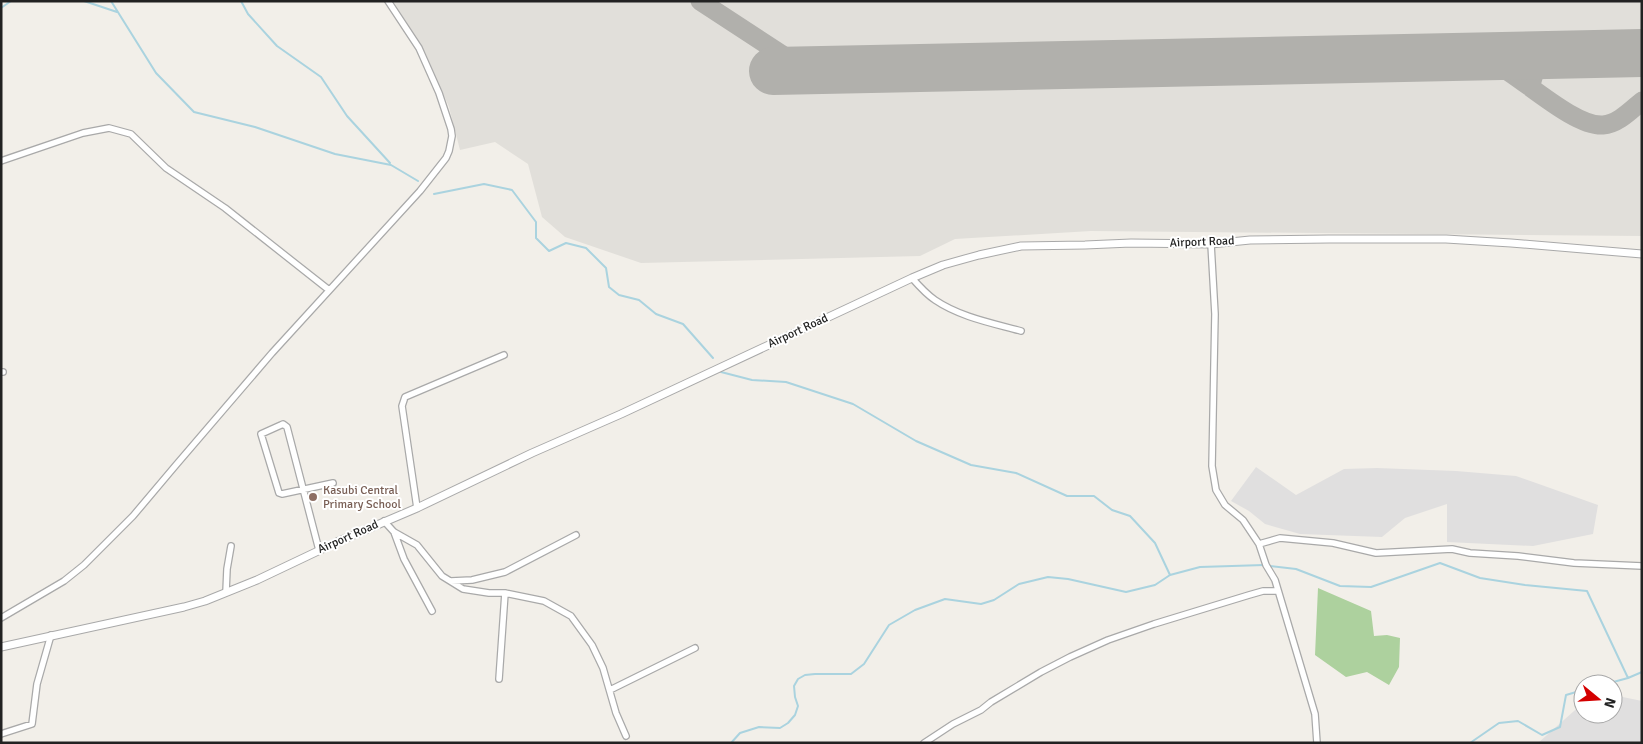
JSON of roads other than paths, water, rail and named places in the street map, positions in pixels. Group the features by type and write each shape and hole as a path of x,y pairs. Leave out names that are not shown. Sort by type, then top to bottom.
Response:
{"street":[{"path":"1,618 64,581 84,565 133,516 176,464 437,171 446,158 451,144 451,129 440,93 419,48 388,1"},
{"path":"1,161 64,139 108,128 131,134 166,168 225,208 329,290"},
{"name":"Airport Road","path":"1,647 187,606 257,580 319,550 417,508 532,452 621,414 912,278 970,257 1021,246 1085,246 1131,243 1211,244 1250,240 1446,239 1642,254"},
{"path":"1211,244 1215,314 1212,466 1214,481 1216,490 1225,505 1243,520 1259,544 1266,565 1275,580 1315,714 1317,743"},
{"path":"912,278 935,301 965,315 1021,331"},
{"path":"417,508 402,406 405,397 504,355"},
{"path":"319,550 304,489 287,427 283,424 261,434 279,493 304,489 333,483"},
{"path":"384,521 394,532 417,545 442,576 468,591 506,593 544,600 571,616 592,645 603,668 616,713 626,736"},
{"path":"394,532 404,559 432,611"},
{"path":"450,581 472,580 504,572 576,535"},
{"path":"1259,544 1280,538 1333,543 1376,553 1452,549 1470,553 1518,556 1574,563 1642,566"},
{"path":"226,592 231,546"},
{"path":"924,743 1054,664 1085,650 1154,624 1248,595 1263,591 1278,591"},
{"path":"499,679 506,593"},
{"path":"1,734 32,724 37,684 51,635"},
{"path":"610,690 695,648"}],"waterway":[{"path":"1,8 11,1"},
{"path":"84,1 117,12"},
{"path":"111,1 156,73 194,112 255,127 335,154 391,165 418,181"},
{"path":"241,1 248,14 277,46 321,77 347,116 390,163"},
{"path":"434,194 484,184 512,190 536,222 536,238 549,251 566,243 586,248 606,268 609,287 619,295 639,300 656,314 683,324 713,358"},
{"path":"721,372 752,380 786,382 853,404 916,441 971,465 1016,473 1067,496 1094,496 1112,510 1130,516 1155,543 1170,575"},
{"path":"1269,566 1296,569 1340,586 1371,587 1440,563 1480,578 1525,585 1587,591 1628,678"},
{"path":"731,743 740,733 759,727 780,728 788,723 795,715 798,706 794,686 798,679 805,675 815,674 851,674 864,664 889,625 915,610 945,599 981,604 994,600 1019,584 1048,577 1068,579 1126,592 1155,585 1170,575 1200,567 1264,565"},
{"path":"1623,679 1642,672"},
{"path":"1470,743 1499,723 1518,721 1542,735 1560,727 1566,695 1573,693"}],"place":[{"name":"Kasubi Central Primary School","path":"313,497"}]}
